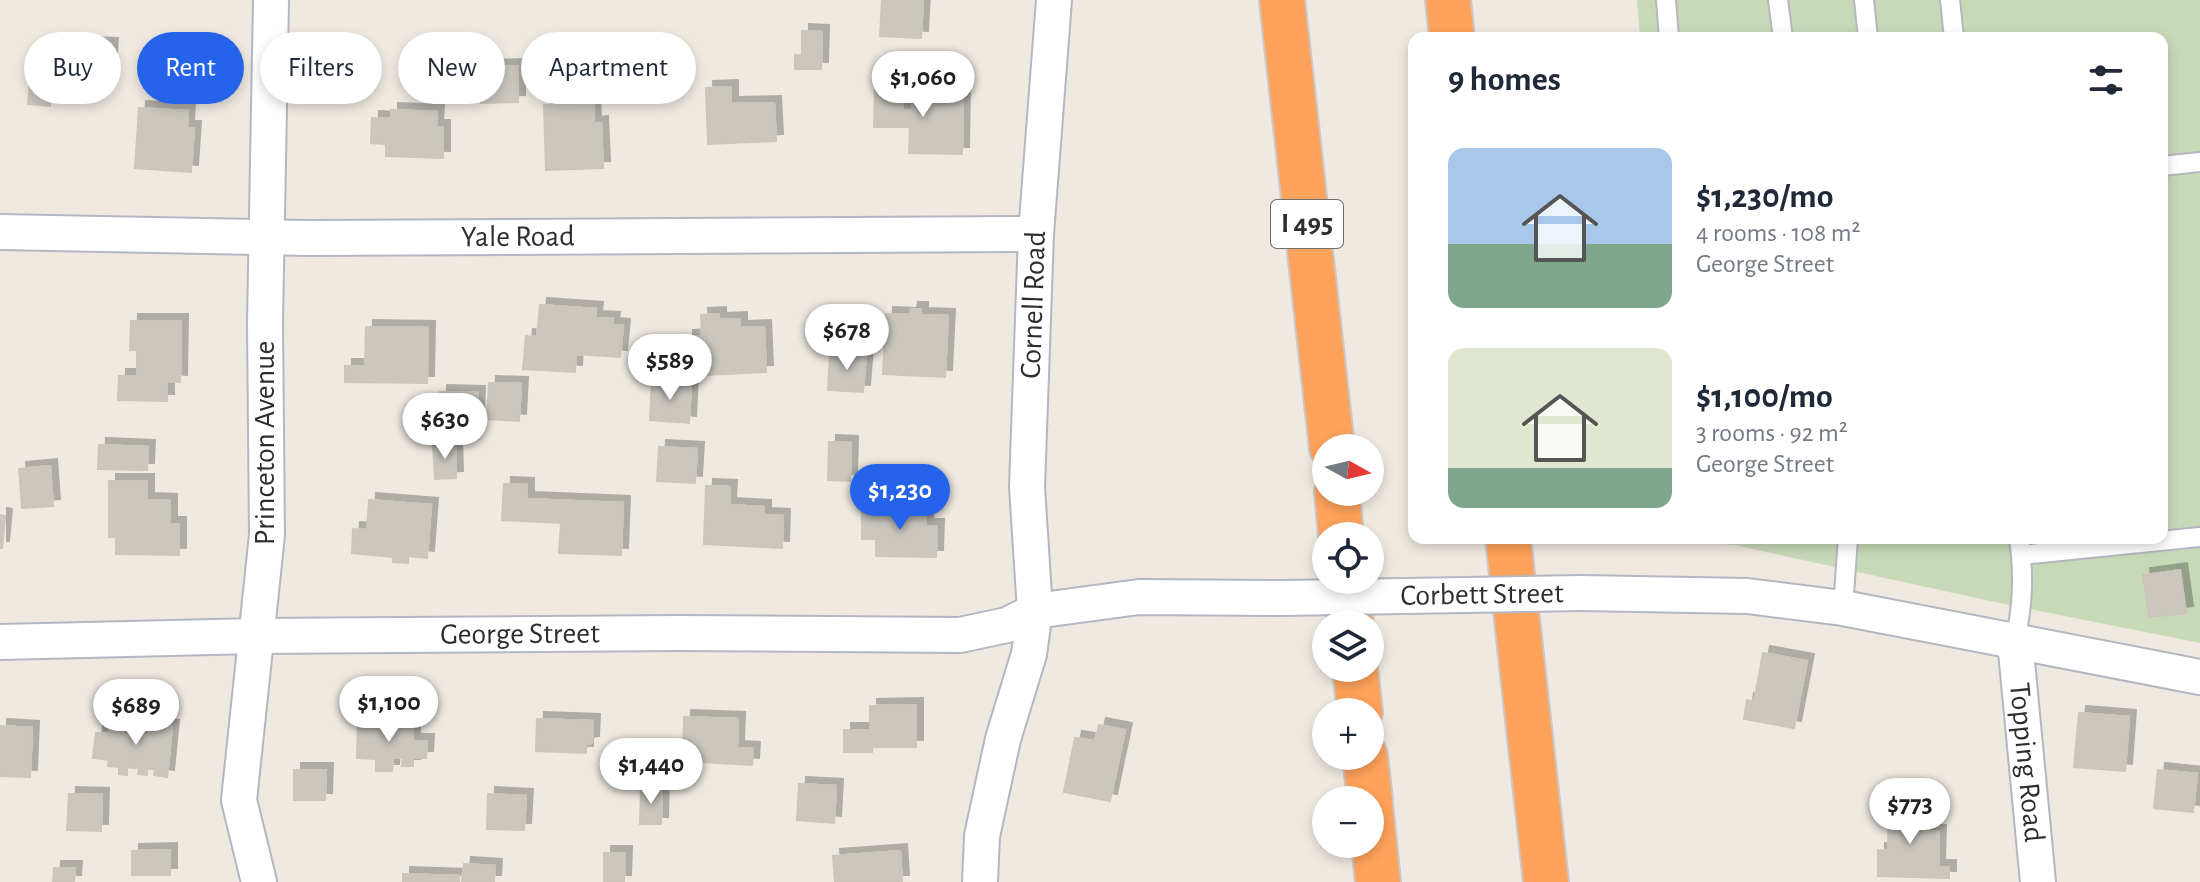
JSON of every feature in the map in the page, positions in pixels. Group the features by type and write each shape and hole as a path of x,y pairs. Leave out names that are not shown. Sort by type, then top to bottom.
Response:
{"highway":[{"name":"I 495","path":"1282,0 1330,434"},
{"path":"1448,0 1451,32"},
{"path":"1509,544 1546,882"},
{"path":"1376,858 1378,882"}],"street":[{"name":"Princeton Avenue","path":"259,882 239,800 267,535 265,323 271,0"},
{"name":"Cornell Road","path":"1035,611 1027,487 1036,234 1054,0"},
{"name":"Yale Road","path":"0,232 267,237 1036,234"},
{"name":"Corbett Street","path":"1035,611 1139,597 1581,593 1747,596 1843,608 2200,677"},
{"name":"George Street","path":"0,642 256,636 678,633 960,635 1007,625 1035,611"},
{"path":"980,882 982,836 1003,739 1029,654 1035,611"},
{"name":"Topping Road","path":"2015,641 2038,882"}],"lane":[{"path":"1666,0 1669,32"},
{"path":"1778,0 1782,32"},
{"path":"1864,0 1867,32"},
{"path":"1950,0 1953,32"},
{"path":"2168,165 2200,162"},
{"path":"2168,539 2200,537"},
{"path":"1843,608 1848,544"},
{"path":"2015,641 2022,611 2020,546 2060,544"}],"green space":[{"path":"1637,0 2200,0 2200,643 1718,544 2168,544 2168,32 1640,32"}],"building":[{"path":"882,0 923,0 921,38 880,36"},
{"path":"802,31 822,32 821,69 795,69 795,55 802,56"},
{"path":"505,66 518,66 518,102 505,102"},
{"path":"731,87 731,104 774,103 776,141 708,144 706,88"},
{"path":"875,88 903,88 903,110 912,110 912,93 963,94 962,154 909,153 910,127 874,127"},
{"path":"593,104 594,124 601,123 603,168 546,170 544,105"},
{"path":"139,108 188,111 187,128 194,128 191,172 135,168"},
{"path":"391,110 437,112 436,127 443,127 443,158 386,156 386,144 371,143 372,118 391,119"},
{"path":"540,305 596,309 595,318 613,319 612,325 623,326 620,357 576,354 575,372 523,369 526,336 537,337"},
{"path":"911,309 921,309 921,315 948,316 945,377 883,374 886,314 910,315"},
{"path":"719,314 719,320 740,319 740,328 764,327 766,372 687,376 686,337 702,336 701,315"},
{"path":"131,321 181,321 180,382 167,381 167,401 118,400 119,376 137,376 137,350 130,350"},
{"path":"366,327 428,328 427,383 345,382 345,366 365,366"},
{"path":"830,352 866,354 863,392 828,390"},
{"path":"652,381 691,384 689,423 650,420"},
{"path":"489,383 521,384 519,421 487,419"},
{"path":"440,392 478,393 477,428 439,428"},
{"path":"829,442 851,443 850,481 828,480"},
{"path":"455,444 456,478 435,479 433,445"},
{"path":"99,445 148,447 147,470 98,469"},
{"path":"659,447 697,449 695,483 657,481"},
{"path":"50,466 53,506 22,508 19,469"},
{"path":"109,481 147,481 147,500 170,501 170,524 179,524 179,555 116,554 116,537 109,537"},
{"path":"504,484 527,485 527,499 623,503 621,555 559,553 561,523 502,520"},
{"path":"706,486 730,487 729,505 764,507 764,515 783,516 782,548 704,544"},
{"path":"369,500 431,505 427,558 408,556 408,563 393,562 393,557 352,553 353,529 367,530"},
{"path":"862,508 926,509 926,526 937,526 936,557 876,556 876,539 862,539"},
{"path":"0,515 5,516 2,548 0,548"},
{"path":"2180,570 2186,613 2149,617 2143,575"},
{"path":"1763,653 1807,661 1794,728 1744,719 1747,700 1754,702"},
{"path":"916,705 916,747 872,747 872,752 844,752 844,730 870,730 870,706"},
{"path":"2079,713 2129,717 2125,771 2074,767"},
{"path":"132,716 143,717 141,728 152,729 154,720 172,727 167,777 154,775 155,769 147,769 147,775 138,774 139,768 127,767 127,775 119,774 119,767 108,766 109,760 93,758 96,733 109,734 111,720 126,721 125,729 131,729"},
{"path":"684,717 738,719 737,748 753,749 752,765 683,761"},
{"path":"537,719 593,721 592,743 586,744 586,753 536,751"},
{"path":"358,723 413,724 413,741 427,741 426,758 413,758 413,766 402,766 403,758 393,758 392,771 376,771 376,759 357,758"},
{"path":"1099,725 1125,730 1110,801 1064,792 1075,738 1095,741"},
{"path":"0,726 32,728 30,777 0,776"},
{"path":"294,770 326,770 325,800 294,800"},
{"path":"2158,770 2197,774 2193,812 2154,808"},
{"path":"799,784 836,786 834,823 797,820"},
{"path":"641,788 662,788 661,824 640,824"},
{"path":"69,794 102,795 101,831 67,830"},
{"path":"488,794 526,796 524,830 487,829"},
{"path":"1889,804 1923,804 1922,831 1939,832 1938,867 1949,867 1949,878 1878,876 1878,850 1888,851"},
{"path":"170,850 170,875 132,875 132,851"},
{"path":"900,851 902,882 835,882 833,856"},
{"path":"604,853 625,853 624,882 604,882"},
{"path":"464,864 495,866 494,882 462,882"},
{"path":"54,868 75,868 74,882 53,882"},
{"path":"403,874 459,876 459,882 403,882"}]}
